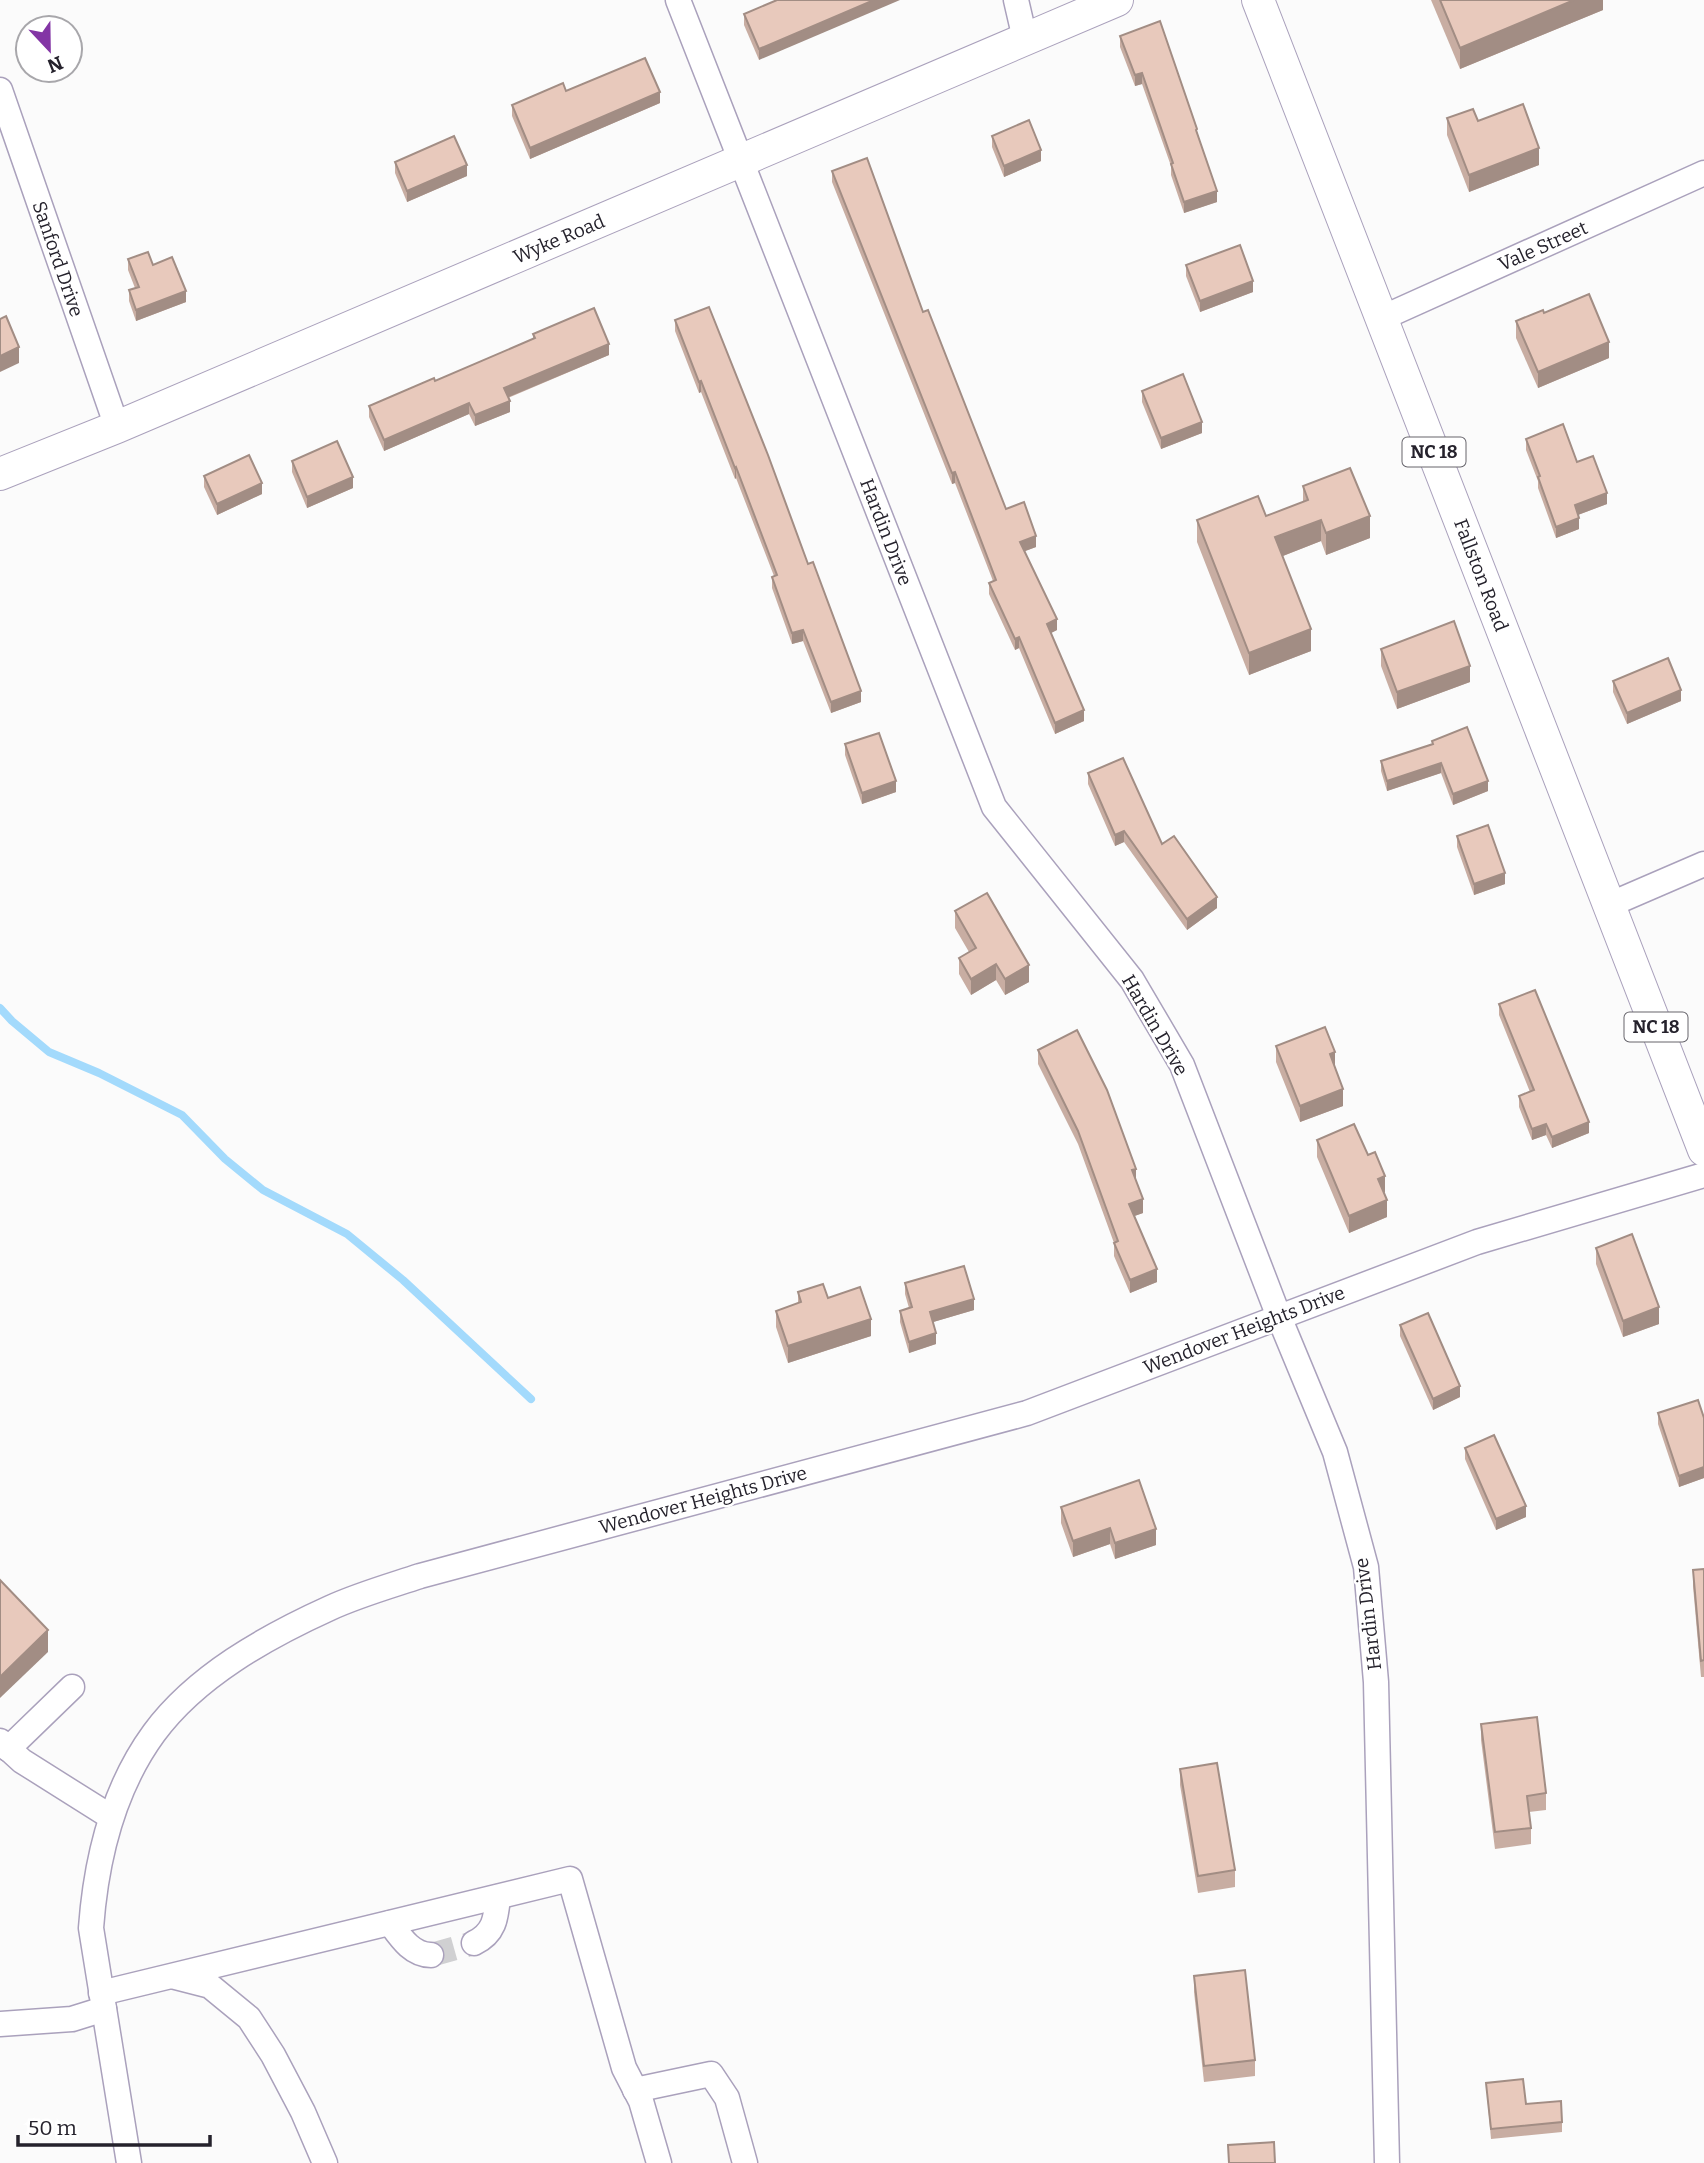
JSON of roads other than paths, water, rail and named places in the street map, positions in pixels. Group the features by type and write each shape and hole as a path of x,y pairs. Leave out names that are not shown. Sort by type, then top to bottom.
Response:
{"main road":[{"name":"Wyke Road","path":"0,474 117,427 1116,0"},
{"name":"Fallston Road","path":"1258,0 1704,1150"}],"street":[{"name":"Hardin Drive","path":"678,0 994,807 1132,980 1182,1065 1279,1317 1335,1452 1366,1567 1376,1682 1387,2163"},
{"path":"1023,2 1025,39"},
{"name":"Sanford Drive","path":"0,90 117,427"},
{"name":"Vale Street","path":"1382,318 1704,173"},
{"path":"1609,905 1704,864"},
{"name":"Wendover Heights Drive","path":"130,2163 91,1928 93,1890 100,1853 111,1817 134,1766 154,1733 180,1704 220,1669 265,1640 331,1607 420,1576 1027,1413 1476,1242 1704,1175"},
{"path":"72,1686 4,1745 22,1761 111,1817"},
{"path":"0,2024 72,2019 103,2001 172,1976 570,1879 624,2068 641,2101 659,2163"},
{"path":"474,1943 483,1939 496,1922 498,1896"},
{"path":"390,1923 405,1942 421,1955 431,1955"},
{"path":"172,1976 210,1986 250,2018 303,2112 326,2163"},
{"path":"635,2090 711,2074 727,2098 745,2163"}],"waterway":[{"path":"0,1008 49,1052 99,1073 182,1115 225,1159 263,1190 347,1234 403,1280 531,1399"}],"tunnel":[{"path":"431,1955 474,1943"}]}
